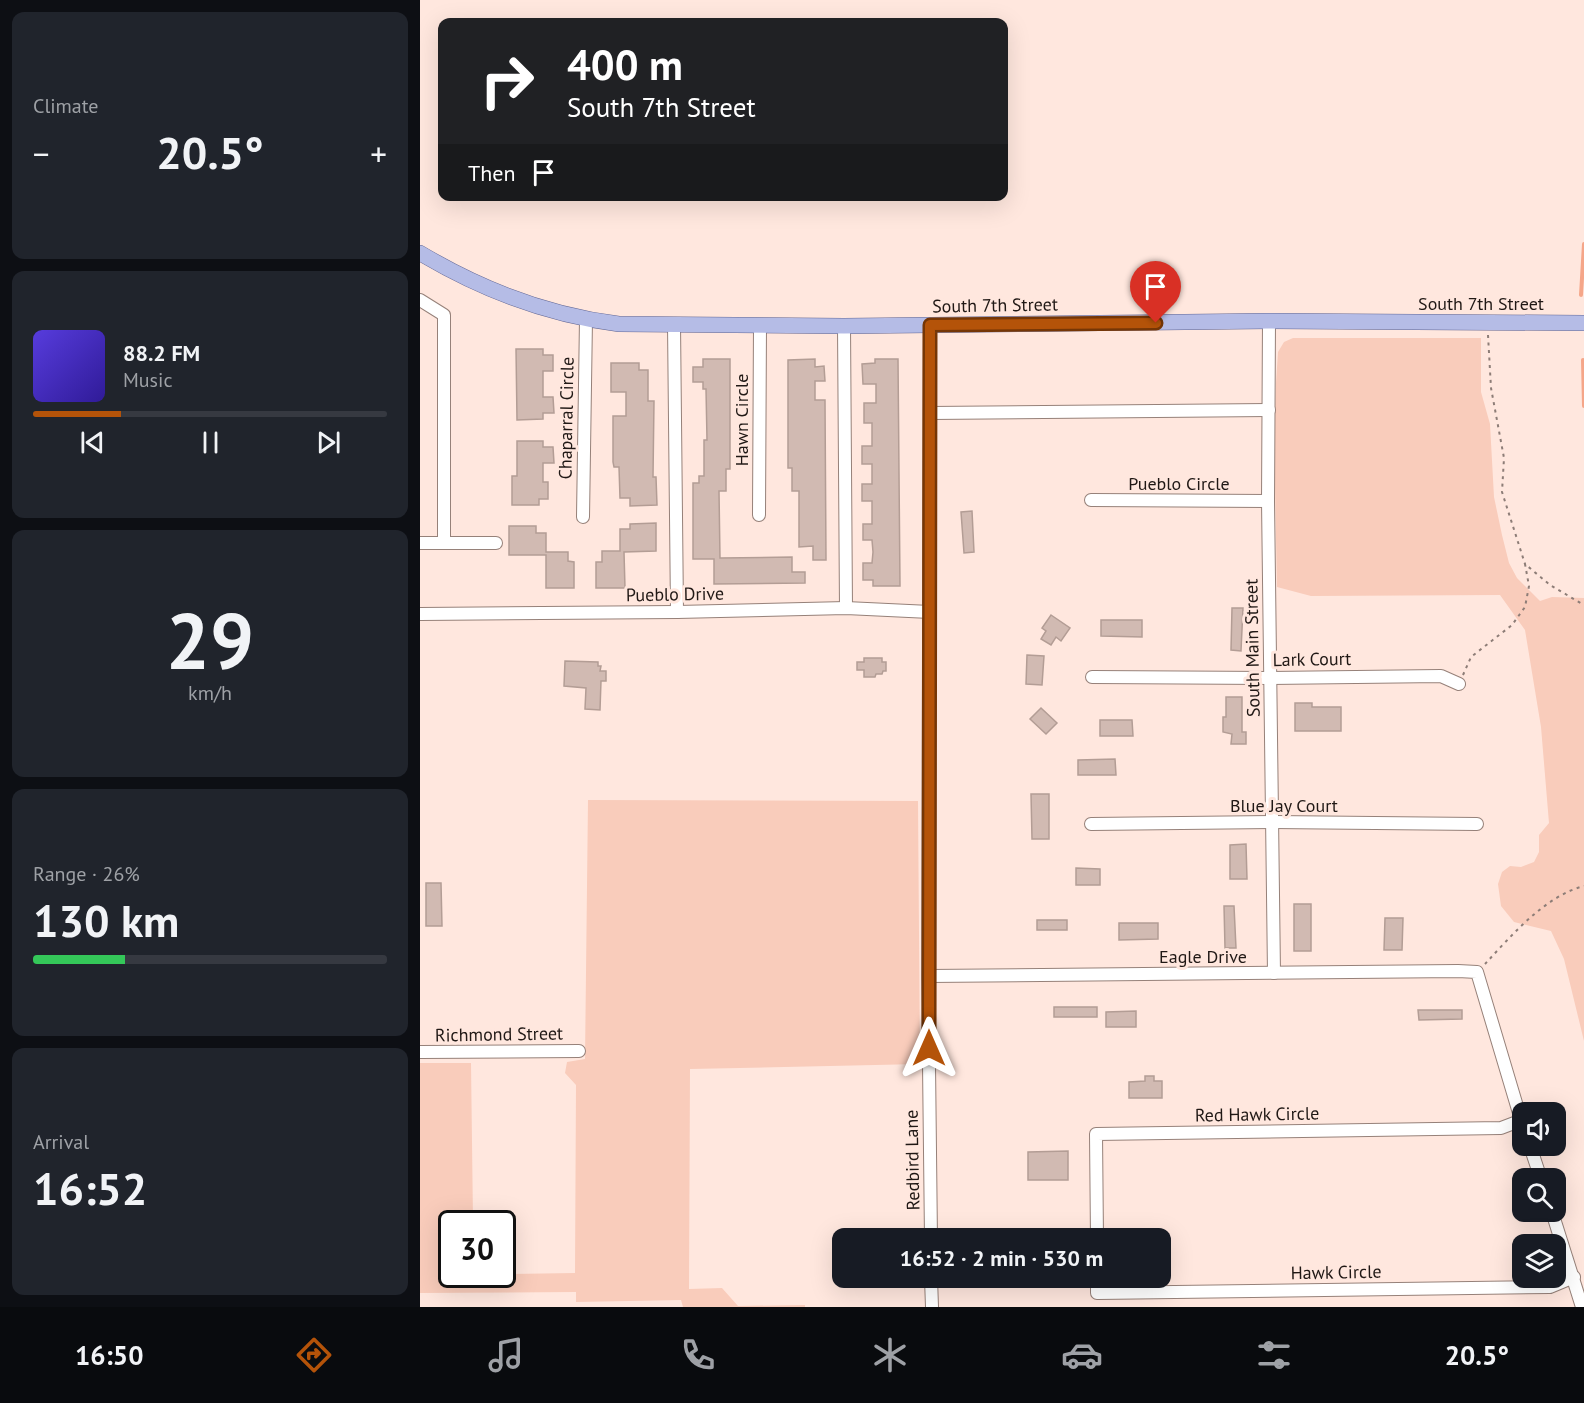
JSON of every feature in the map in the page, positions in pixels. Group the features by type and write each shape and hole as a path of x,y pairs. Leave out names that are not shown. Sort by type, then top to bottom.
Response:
{"main road":[{"name":"South 7th Street","path":"420,254 462,278 531,306 586,320 619,324 844,326 1269,321 1584,323"}],"street":[{"path":"420,300 444,315 444,543"},
{"name":"Chaparral Circle","path":"583,517 586,320"},
{"name":"South Main Street","path":"1269,321 1268,501 1274,973"},
{"path":"674,324 677,612"},
{"name":"Hawn Circle","path":"759,515 760,325"},
{"name":"Redbird Lane","path":"930,325 928,976 931,1228"},
{"path":"844,326 846,608"},
{"path":"930,413 1269,410"},
{"name":"Pueblo Circle","path":"1091,500 1268,501"},
{"path":"420,543 496,543"},
{"name":"Pueblo Drive","path":"420,614 846,608 930,612"},
{"name":"Lark Court","path":"1092,677 1441,676 1459,684"},
{"name":"Blue Jay Court","path":"1091,824 1273,822 1477,824"},
{"path":"1477,972 1516,1102"},
{"name":"Eagle Drive","path":"928,976 1477,972"},
{"name":"Richmond Street","path":"420,1052 579,1051"},
{"name":"Red Hawk Circle","path":"1097,1228 1096,1134 1501,1128 1512,1125"},
{"path":"1555,1222 1582,1307"},
{"name":"Hawk Circle","path":"1097,1288 1097,1293 1550,1287 1574,1277"},
{"path":"931,1288 932,1307"}],"path":[{"path":"1459,684 1471,657 1512,625 1525,607 1529,586 1525,564 1502,492 1504,458 1491,388 1488,323"},
{"path":"1525,564 1550,585 1584,606"},
{"path":"1477,972 1544,907 1573,889 1584,886"}],"shaded area":[{"path":"1293,338 1481,338 1481,392 1490,424 1494,497 1509,563 1517,578 1540,601 1552,597 1584,598 1584,1041 1564,959 1551,931 1514,922 1501,906 1498,884 1502,872 1510,866 1521,867 1534,862 1539,852 1539,835 1549,823 1541,727 1525,630 1500,595 1311,596 1277,587 1274,436 1276,383 1278,352 1284,342"},
{"path":"588,800 918,801 920,1064 690,1069 689,1289 722,1288 738,1306 805,1305 805,1307 683,1307 681,1300 576,1302 576,1292 420,1293 420,1063 471,1063 473,1210 438,1210 438,1288 516,1288 516,1274 575,1273 576,1085 565,1073 567,1062 585,1059"}],"building":[{"path":"516,349 543,349 543,355 553,355 553,371 543,371 543,397 553,397 554,413 543,413 543,419 517,420"},
{"path":"703,359 730,359 730,469 726,469 726,491 719,491 720,558 792,557 792,572 805,572 805,583 714,584 714,559 693,559 693,483 699,483 699,476 704,476 704,440 707,440 706,389 703,389 703,382 693,382 693,367 703,367"},
{"path":"815,359 815,367 824,366 825,381 815,381 815,400 825,400 826,560 813,560 813,546 799,547 799,491 792,491 792,468 788,468 788,360"},
{"path":"875,359 898,359 900,586 873,586 873,580 863,580 863,563 872,563 873,552 872,540 863,540 863,524 872,524 872,501 862,501 862,484 872,484 872,464 862,464 862,446 872,446 872,423 864,423 864,403 876,403 876,384 863,384 862,364 875,363"},
{"path":"611,363 639,363 639,370 648,370 648,401 654,401 653,477 656,477 657,505 630,506 630,498 620,498 619,467 614,467 613,462 613,416 626,416 626,392 611,392"},
{"path":"517,441 543,441 543,447 553,447 554,463 543,463 543,482 548,482 548,499 539,499 539,505 512,505 512,476 517,476"},
{"path":"972,511 974,552 964,553 961,512"},
{"path":"656,523 656,551 624,552 625,588 596,588 596,562 602,562 602,551 620,551 620,529 630,529 630,524"},
{"path":"509,526 536,526 536,533 546,533 546,552 568,552 568,561 574,562 574,588 546,588 546,555 509,555"},
{"path":"1232,608 1243,608 1241,651 1231,650"},
{"path":"1051,615 1070,628 1061,641 1056,637 1051,645 1041,639 1046,631 1042,628"},
{"path":"1101,620 1142,620 1142,637 1101,636"},
{"path":"1027,655 1044,656 1042,685 1026,684"},
{"path":"864,658 882,658 882,662 886,662 886,671 876,674 875,677 864,677 864,670 857,670 857,662 864,662"},
{"path":"565,661 598,662 598,666 601,666 600,671 606,671 606,681 601,681 600,710 585,709 586,688 564,686"},
{"path":"1226,697 1242,697 1242,732 1246,732 1246,744 1231,744 1232,734 1223,732"},
{"path":"1295,703 1312,703 1312,707 1341,707 1341,731 1295,731"},
{"path":"1041,708 1057,723 1046,734 1030,719"},
{"path":"1100,720 1132,720 1133,736 1100,736"},
{"path":"1115,759 1116,775 1078,775 1078,760"},
{"path":"1031,794 1049,794 1049,839 1032,839"},
{"path":"1246,844 1247,879 1230,879 1230,845"},
{"path":"1076,868 1100,869 1100,885 1076,885"},
{"path":"426,883 441,883 442,926 426,926"},
{"path":"1294,904 1311,904 1311,951 1294,951"},
{"path":"1224,906 1234,906 1236,948 1225,948"},
{"path":"1385,918 1403,918 1402,950 1384,950"},
{"path":"1037,920 1067,920 1067,930 1037,930"},
{"path":"1119,923 1158,923 1158,939 1119,940"},
{"path":"1054,1007 1097,1007 1097,1017 1054,1017"},
{"path":"1418,1010 1462,1010 1462,1019 1419,1020"},
{"path":"1136,1011 1136,1027 1106,1027 1106,1012"},
{"path":"1145,1076 1154,1076 1154,1081 1162,1081 1162,1098 1129,1098 1129,1082 1145,1081"},
{"path":"1068,1151 1068,1180 1028,1180 1028,1152"}],"waterway":[{"path":"1581,295 1584,244"},
{"path":"1583,360 1584,406"}],"route":[{"path":"929,1048 930,325 1156,323"}]}
